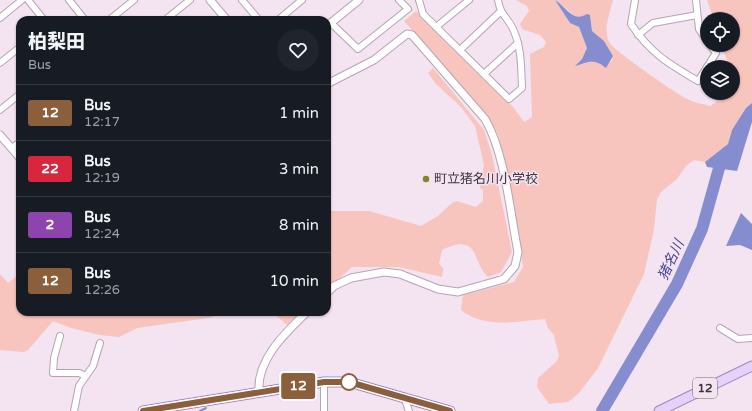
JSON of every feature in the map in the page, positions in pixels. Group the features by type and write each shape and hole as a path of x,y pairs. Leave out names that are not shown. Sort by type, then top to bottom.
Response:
{"main road":[{"name":"12","path":"659,411 752,366"},
{"path":"143,411 324,382 349,382 450,411"}],"street":[{"path":"0,18 22,0"},
{"path":"28,0 41,16"},
{"path":"114,16 134,0"},
{"path":"170,16 190,0"},
{"path":"210,0 222,16"},
{"path":"283,16 302,0"},
{"path":"331,23 359,0"},
{"path":"331,27 358,49 408,9 399,0"},
{"path":"419,0 423,14 509,99 522,88 520,48 512,27 500,12 498,0"},
{"path":"436,27 469,0"},
{"path":"636,0 631,24 638,35 661,60 698,81 700,78"},
{"path":"696,0 700,30"},
{"path":"72,1 83,16"},
{"path":"244,1 256,16"},
{"path":"460,50 500,12"},
{"path":"638,35 653,23 697,15"},
{"path":"331,82 374,60 407,34 412,35 485,119 491,129 499,150 518,252 515,266 504,279 458,292 438,289 400,274 384,272 351,278 331,289"},
{"path":"484,74 518,42"},
{"path":"0,63 16,50"},
{"path":"0,110 16,97"},
{"path":"0,135 16,153"},
{"path":"12,148 16,145"},
{"path":"259,393 258,381 260,374 275,346 282,336 303,316"},
{"path":"720,328 738,339 752,338"},
{"path":"60,336 54,358 53,373 79,373 86,376"},
{"path":"74,411 79,386 93,366 100,343"},
{"path":"324,382 324,411"},
{"path":"404,397 409,411"}],"shaded area":[{"path":"516,0 555,0 570,23 579,27 587,48 582,59 576,65 594,61 611,62 613,56 604,41 592,31 590,15 576,17 556,0 613,0 607,26 607,37 613,47 660,82 683,96 692,101 710,106 718,100 740,100 740,60 727,60 724,52 740,52 740,12 711,12 707,0 752,0 752,103 746,108 732,130 728,144 705,162 694,160 686,166 677,179 662,191 657,199 654,229 644,274 598,368 579,393 568,402 549,404 537,387 538,378 557,361 559,356 554,335 548,328 545,319 490,322 470,316 461,310 463,295 514,282 523,267 499,137 487,115 404,21 416,11 513,107 524,122 532,117 530,54 544,47 546,42 540,35 522,29 520,24 529,11 527,6"},
{"path":"433,68 484,130 492,155 512,252 501,272 488,277 483,271 473,251 469,246 463,244 454,245 442,250 439,264 443,268 442,277 399,267 352,267 331,286 331,211 369,211 421,226 438,216 452,203 457,201 476,207 483,201 483,190 480,188 484,165 475,126 461,107 436,84 428,73"},
{"path":"0,274 8,283 16,277 16,316 214,316 137,328 119,337 100,335 71,328 53,321 28,350 24,352 0,350"},
{"path":"277,316 297,316 287,325"}],"water":[{"path":"555,0 577,17 587,14 590,15 592,31 604,41 613,56 606,68 595,62 588,62 575,66 582,59 587,48 579,27 570,23"},
{"path":"752,103 752,122 737,171 707,167 705,162 728,144 732,130 746,108"},
{"path":"741,213 752,224 752,250 740,245 726,246"}],"waterway":[{"name":"猪名川","path":"602,411 677,284 702,229 721,161 726,154"},
{"path":"200,411 206,408"}],"bus line":[{"name":"12","path":"143,411 324,382 349,382 450,411"}],"place":[{"name":"町立猪名川小学校","path":"426,179"}]}
